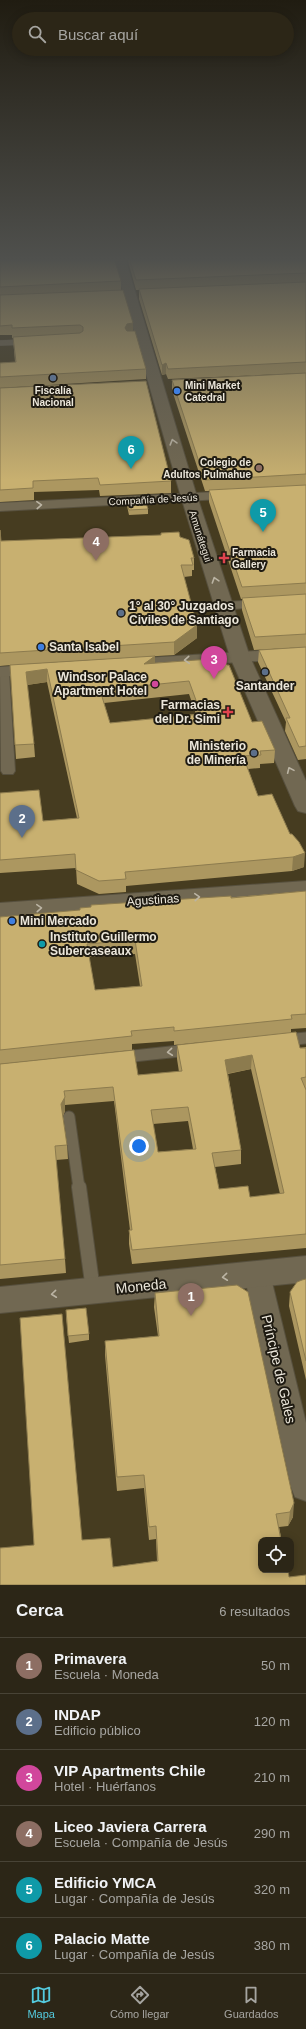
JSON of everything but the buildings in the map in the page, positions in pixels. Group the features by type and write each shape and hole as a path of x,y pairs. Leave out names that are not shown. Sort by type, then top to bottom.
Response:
{"main road":[{"name":"Amunátegui","path":"137,332 156,385 189,497 240,657 306,806"},
{"name":"Agustinas","path":"0,911 306,889"},
{"name":"Moneda","path":"0,1300 306,1269"}],"street":[{"name":"Compañía de Jesús","path":"0,506 252,494"},
{"path":"224,606 275,603"},
{"path":"114,665 306,653"},
{"path":"8,771 1,672 50,669"},
{"name":"Príncipe de Gales","path":"258,1274 306,1487"}],"lane":[{"path":"0,343 29,342"},
{"path":"275,1041 306,1038"},
{"path":"110,1059 204,1049"},
{"path":"69,1117 93,1290"}],"shaded area":[{"path":"0,332 306,332 306,1585 0,1585"}],"place":[{"name":"Fiscalía Nacional","path":"53,378"},
{"name":"Mini Market Catedral","path":"177,391"},
{"name":"Colegio de Adultos Pulmahue","path":"259,468"},
{"name":"Palacio Matte","path":"131,469"},
{"name":"Edificio YMCA","path":"263,532"},
{"name":"Farmacia Gallery","path":"224,558"},
{"name":"Liceo Javiera Carrera","path":"96,561"},
{"name":"1° al 30° Juzgados Civiles de Santiago","path":"121,613"},
{"name":"Santa Isabel","path":"41,647"},
{"name":"Santander","path":"265,672"},
{"name":"VIP Apartments Chile","path":"214,679"},
{"name":"Windsor Palace Apartment Hotel","path":"155,684"},
{"name":"Farmacias del Dr. Simi","path":"228,712"},
{"name":"Ministerio de Minería","path":"254,753"},
{"name":"INDAP","path":"22,838"},
{"name":"Mini Mercado","path":"12,921"},
{"name":"Instituto Guillermo Subercaseaux","path":"42,944"},
{"name":"Primavera","path":"191,1316"}]}
